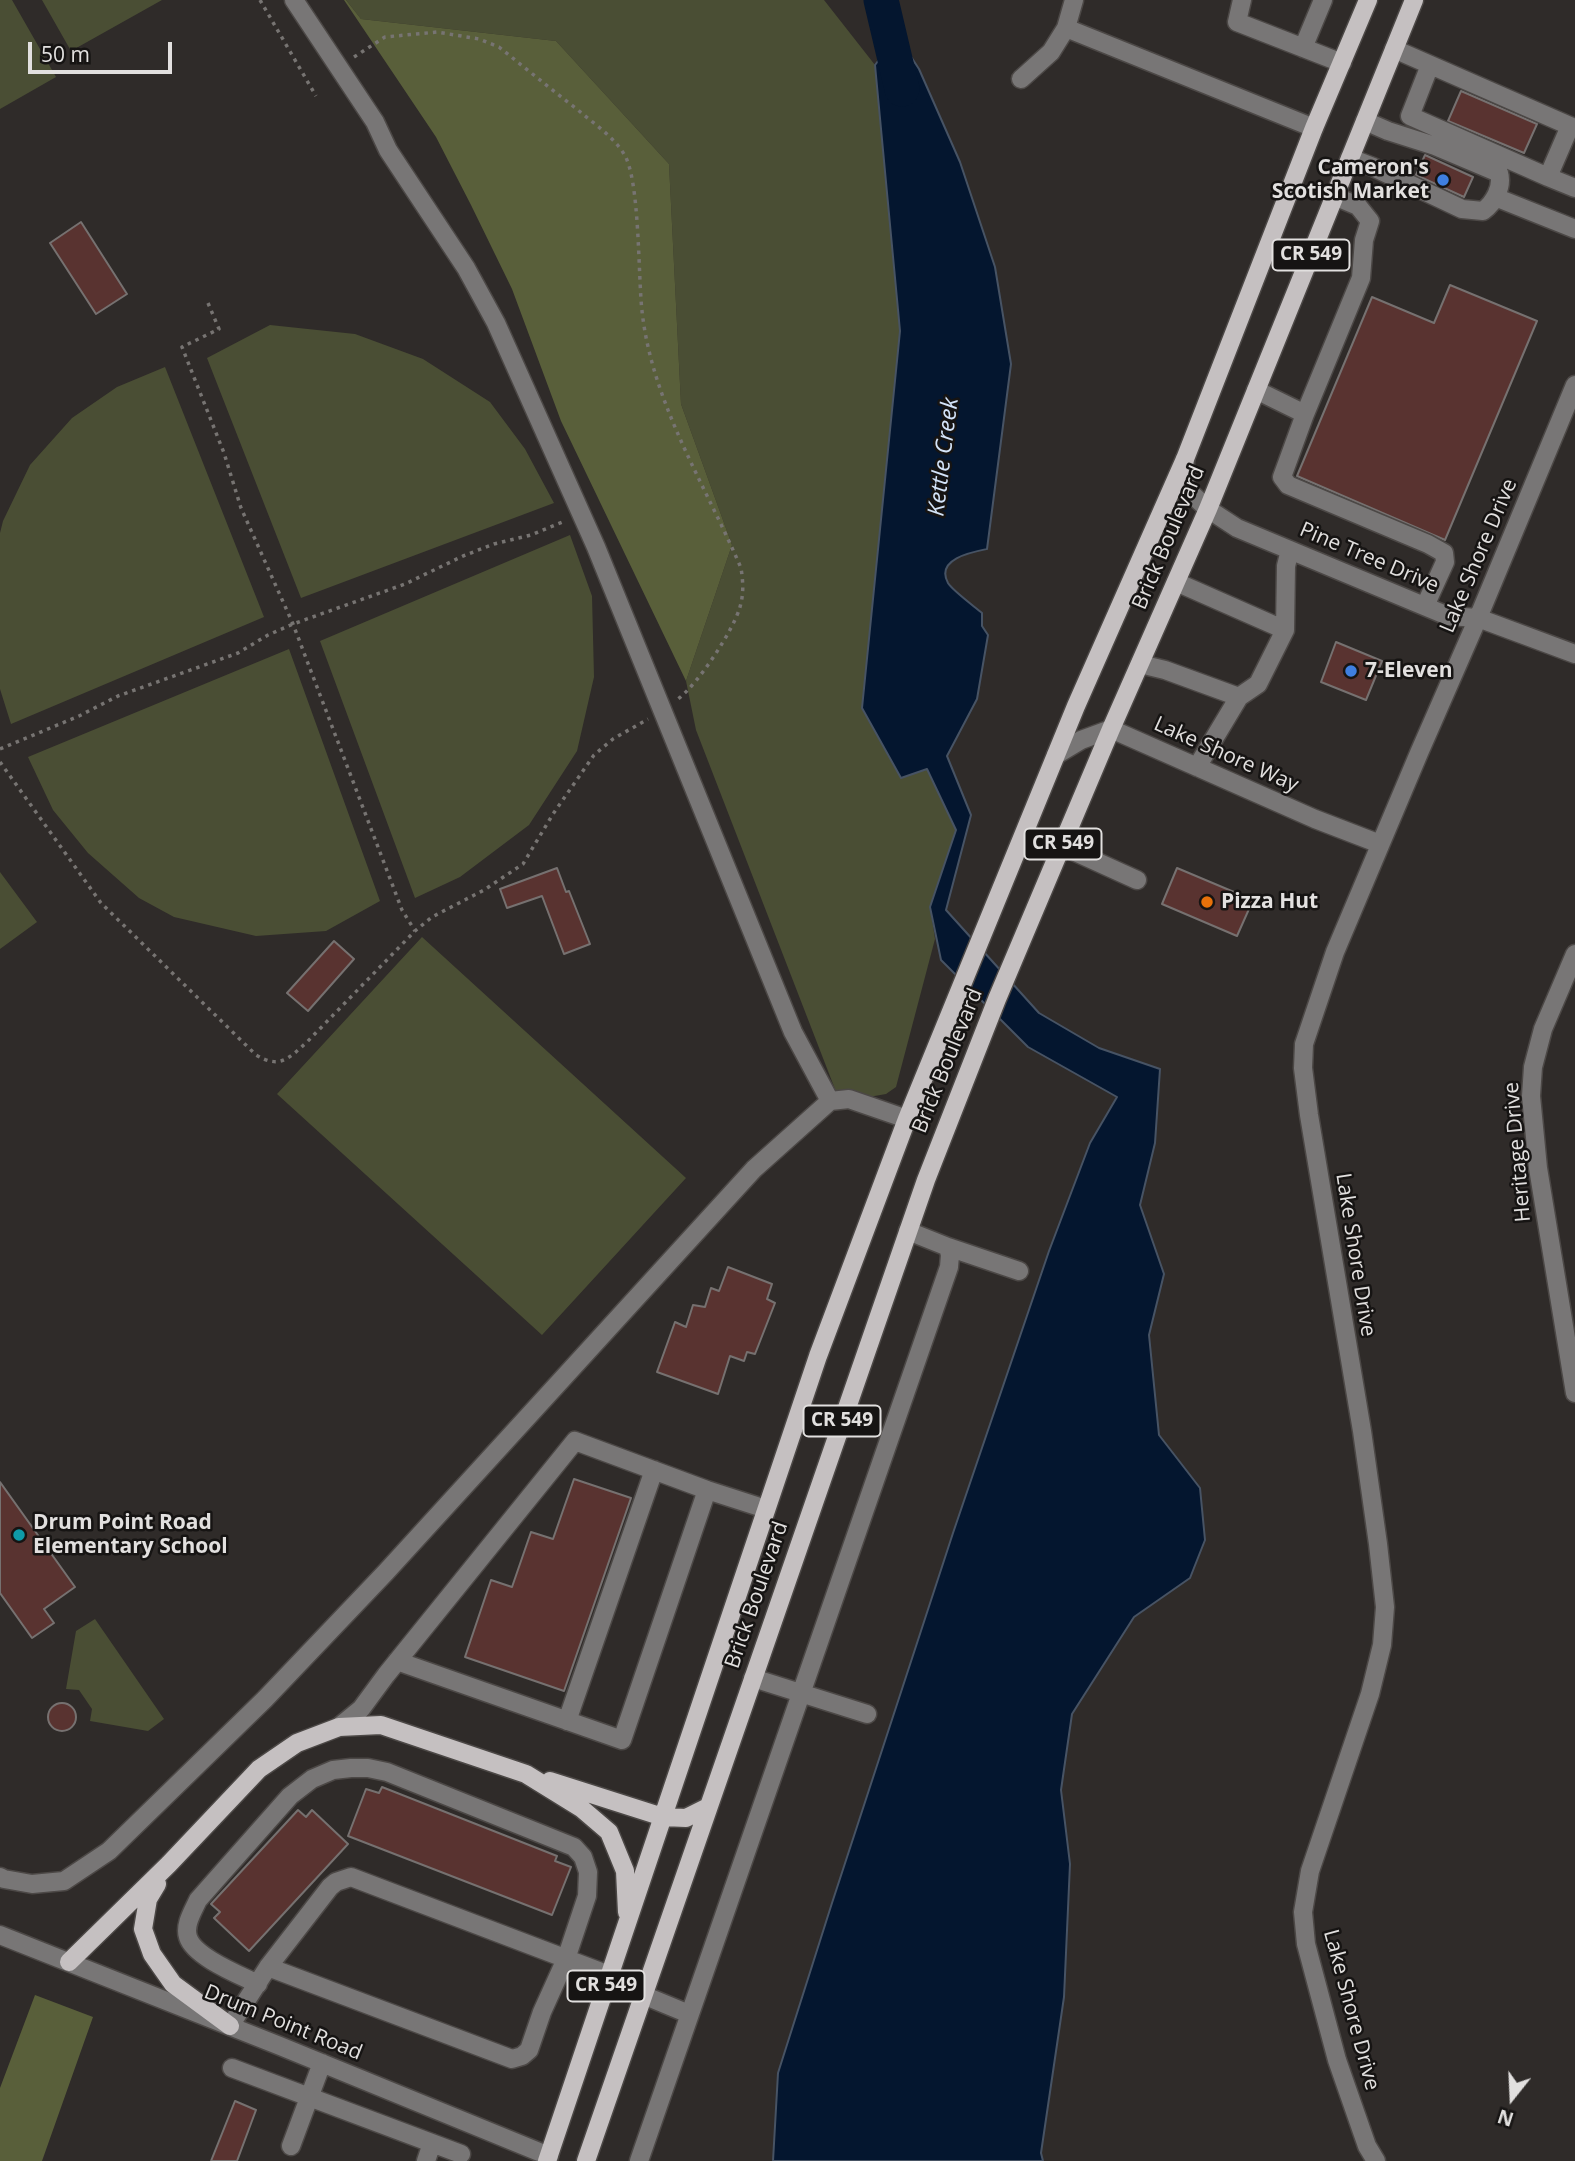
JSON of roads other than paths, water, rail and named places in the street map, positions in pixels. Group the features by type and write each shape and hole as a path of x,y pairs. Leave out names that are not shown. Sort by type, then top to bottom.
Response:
{"main road":[{"name":"Brick Boulevard","path":"549,2159 818,1356 906,1119 1056,755 1185,459 1314,128 1368,0"},
{"name":"Brick Boulevard","path":"586,2161 926,1180 1014,959 1208,509 1414,0"},
{"path":"68,1962 169,1864 259,1769 297,1743 339,1727 381,1725 663,1817 686,1818 708,1807"},
{"path":"526,1774 582,1808 609,1832 625,1871 628,1921"},
{"path":"169,1864 148,1899 143,1929 152,1954 173,1984 230,2026"}],"street":[{"path":"294,0 375,122 388,150 466,268 496,323 582,514 793,1032 830,1101"},
{"path":"1021,79 1051,52 1066,28 1074,0"},
{"path":"1242,0 1237,22 1342,63"},
{"path":"1303,48 1323,0"},
{"path":"1066,28 1314,128"},
{"path":"1394,49 1570,126 1548,177"},
{"path":"1430,65 1410,116 1575,188"},
{"path":"1350,158 1462,209 1483,211 1495,197 1501,178 1499,173 1435,145 1365,121"},
{"path":"1334,197 1358,206 1370,221 1364,240 1361,278 1282,477 1287,485 1444,553 1445,562 1425,606"},
{"path":"1495,197 1575,229"},
{"name":"Lake Shore Drive","path":"1376,2161 1367,2146 1337,2060 1306,1944 1303,1912 1310,1871 1370,1694 1382,1645 1385,1606 1364,1444 1309,1115 1303,1068 1304,1044 1335,952 1575,386"},
{"path":"1256,390 1305,414"},
{"name":"Pine Tree Drive","path":"1185,459 1185,488 1208,509 1237,528 1448,616 1478,618 1575,654"},
{"path":"1197,767 1239,697 1258,684 1285,630 1286,566 1290,550"},
{"path":"1175,582 1285,630"},
{"path":"1140,664 1165,670 1239,697"},
{"path":"1056,755 1082,740 1111,729"},
{"name":"Lake Shore Way","path":"1111,729 1314,819 1380,844"},
{"path":"1062,846 1137,880"},
{"name":"Heritage Drive","path":"1575,954 1543,1029 1533,1067 1531,1096 1538,1168 1575,1393"},
{"path":"0,1877 32,1884 64,1881 109,1851 265,1699 386,1573 754,1169 830,1101 849,1099 906,1119"},
{"path":"908,1231 1019,1271"},
{"path":"639,2161 949,1268 948,1247"},
{"path":"339,1727 361,1709 575,1441 766,1509"},
{"path":"567,1721 654,1470"},
{"path":"397,1661 622,1740 707,1490"},
{"path":"753,1678 867,1714"},
{"path":"258,1984 223,1967 195,1948 188,1937 189,1919 198,1900 290,1796 312,1779 333,1770 368,1768 387,1772 574,1847 583,1857 588,1872 587,1896 566,1959 542,2012 529,2050 512,2059 268,1967"},
{"path":"230,2026 268,1967 330,1887 351,1877 609,1975"},
{"name":"Drum Point Road","path":"0,1935 322,2063 549,2159"},
{"path":"643,1995 690,2014"},
{"path":"291,2146 322,2063"},
{"path":"232,2068 461,2154"},
{"path":"425,2161 432,2143"}],"water":[{"path":"891,44 906,49 919,69 960,162 995,267 1011,364 987,549 957,558 946,568 945,575 950,586 982,613 982,626 988,635 977,699 947,756 971,815 946,910 1039,1013 1099,1048 1160,1069 1155,1143 1140,1205 1164,1274 1149,1335 1159,1435 1200,1488 1205,1540 1190,1578 1134,1617 1072,1714 1061,1790 1070,1864 1064,1997 1041,2153 1043,2161 773,2161 778,2073 832,1903 1049,1251 1090,1143 1117,1097 1028,1047 941,960 930,907 956,830 927,769 901,778 862,708 900,331 875,65"}],"waterway":[{"name":"Kettle Creek","path":"881,0 902,89"}],"place":[{"name":"Cameron's Scotish Market","path":"1443,180"},
{"name":"7-Eleven","path":"1351,671"},
{"name":"Pizza Hut","path":"1207,902"},
{"name":"Drum Point Road Elementary School","path":"19,1535"}]}
